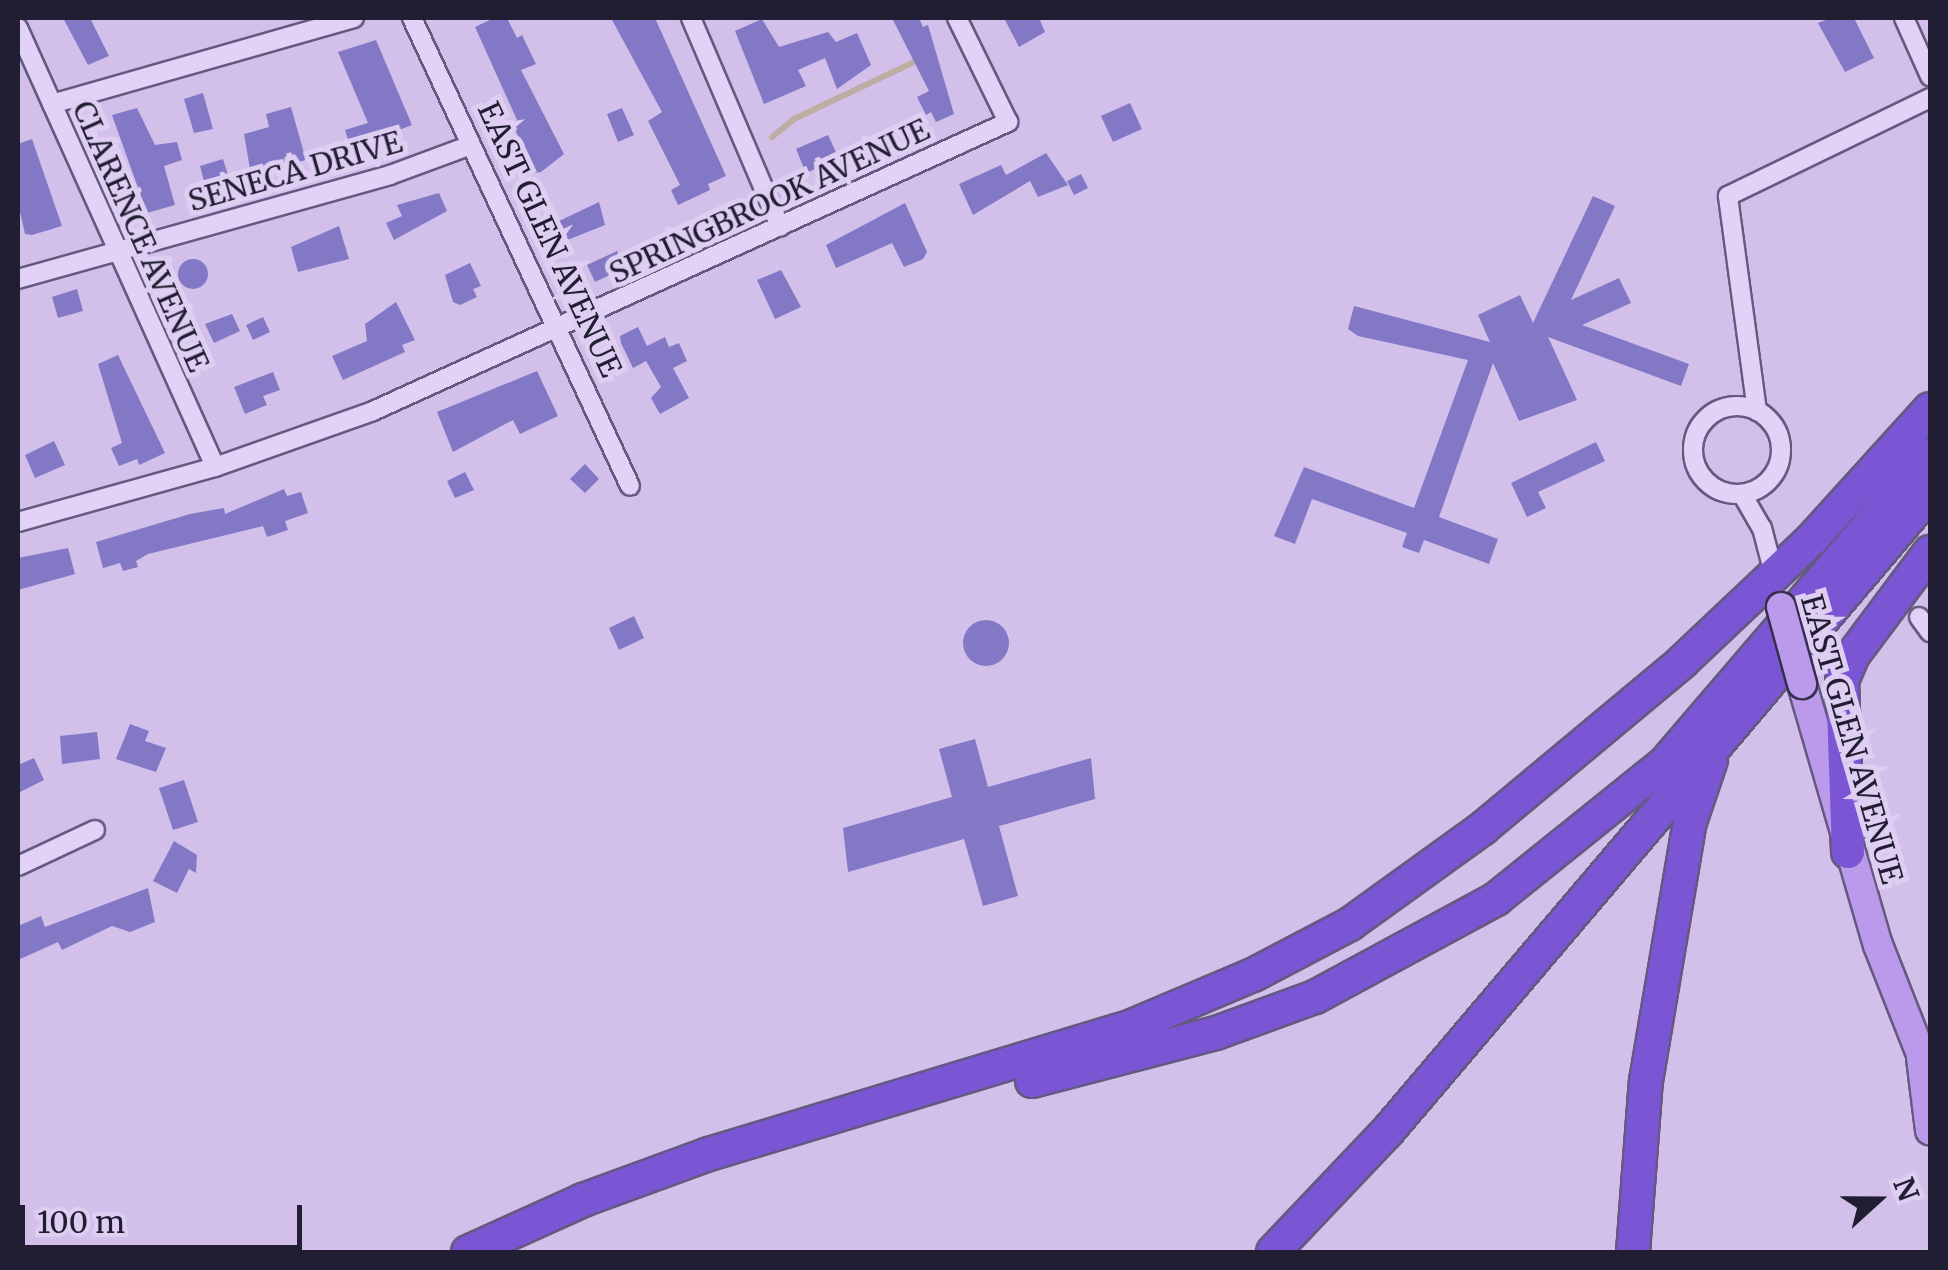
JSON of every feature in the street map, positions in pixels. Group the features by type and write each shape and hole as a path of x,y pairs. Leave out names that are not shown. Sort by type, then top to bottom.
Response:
{"highway":[{"path":"471,1252 583,1200 709,1154 1089,1042 1303,951 1396,893 1518,800 1774,574 1930,410"},
{"path":"471,1252 804,1142 1260,1018 1432,936 1562,851 1665,763 1930,454"},
{"path":"1273,1252 1387,1132 1930,493"},
{"path":"1848,852 1842,682 1853,655 1930,552"},
{"path":"1632,1252 1646,1081 1687,840 1708,764 1725,733"}],"main road":[{"name":"EAST GLEN AVENUE","path":"1774,574 1848,852 1926,1066 1930,1130"}],"street":[{"path":"52,104 354,18"},
{"name":"EAST GLEN AVENUE","path":"412,18 553,329 630,486"},
{"path":"691,18 780,227"},
{"name":"SPRINGBROOK AVENUE","path":"18,522 215,467 373,410 1008,122 958,18"},
{"path":"1904,18 1930,76"},
{"name":"CLARENCE AVENUE","path":"18,28 215,467"},
{"name":"EAST GLEN AVENUE","path":"1762,528 1764,484 1781,449 1772,422 1757,411 1728,196 1930,98"},
{"name":"SENECA DRIVE","path":"18,279 390,175 471,145"},
{"path":"1748,354 1740,381 1694,439 1696,466 1716,489 1742,494 1764,484"},
{"path":"1721,409 1757,411"},
{"name":"EAST GLEN AVENUE","path":"1742,494 1762,528 1774,574"},
{"path":"18,866 95,830"}],"building":[{"path":"63,18 90,18 109,56 88,65"},
{"path":"494,18 507,18 517,38 522,35 536,64 521,70 564,154 541,172 535,173 512,123 517,120 475,27"},
{"path":"611,18 655,18 726,176 708,184 710,190 678,205 671,190 680,185 648,121 662,112"},
{"path":"892,18 919,18 923,27 928,25 954,114 936,122 931,112 926,115 917,97 929,91"},
{"path":"1004,18 1039,18 1045,32 1019,47"},
{"path":"1831,18 1854,18 1874,58 1845,72 1818,23"},
{"path":"762,19 779,47 828,32 836,42 857,33 871,65 837,89 825,58 798,70 806,86 764,104 735,31"},
{"path":"376,40 412,125 351,149 345,130 368,123 338,52"},
{"path":"203,93 213,129 194,133 184,99"},
{"path":"1130,103 1142,129 1113,142 1101,116"},
{"path":"291,107 306,160 251,175 244,134 269,127 266,114"},
{"path":"137,108 155,145 177,142 182,160 164,166 175,205 147,213 112,115"},
{"path":"622,108 634,135 618,142 607,114"},
{"path":"828,135 839,159 806,173 796,149"},
{"path":"32,139 62,226 32,235 25,234 18,203 18,144"},
{"path":"1046,153 1068,185 1038,197 1030,181 973,215 959,184 1001,165 1006,175"},
{"path":"223,159 229,178 205,185 200,166"},
{"path":"1081,174 1088,188 1074,195 1067,181"},
{"path":"439,193 447,211 394,240 386,223 402,216 397,205"},
{"path":"1593,196 1615,206 1571,300 1619,278 1631,303 1582,325 1689,364 1681,386 1548,337 1577,400 1519,421 1493,363 1439,517 1498,539 1489,564 1424,540 1419,553 1402,547 1407,533 1312,499 1295,544 1274,536 1304,467 1414,508 1468,360 1358,336 1348,329 1354,306 1490,342 1478,315 1520,295 1533,323"},
{"path":"599,202 605,225 565,241 557,222"},
{"path":"905,203 927,252 923,259 904,267 892,243 836,268 826,245"},
{"path":"339,226 349,259 298,272 291,247"},
{"path":"617,251 625,268 595,282 587,265"},
{"path":"193,259 204,263 208,274 204,285 193,289 182,285 178,274 182,263"},
{"path":"470,263 481,286 473,289 477,297 460,305 453,302 445,275"},
{"path":"781,270 801,307 775,319 757,280"},
{"path":"77,289 83,311 58,318 52,297"},
{"path":"396,302 415,340 402,345 405,352 343,380 332,356 367,341 365,324"},
{"path":"232,314 240,331 214,343 205,324"},
{"path":"263,317 270,332 253,340 246,325"},
{"path":"638,327 647,346 665,337 669,347 679,343 687,361 673,368 689,398 660,414 651,398 661,387 646,361 633,368 621,343 620,336"},
{"path":"118,355 165,453 139,465 137,459 119,466 111,448 122,443 98,364"},
{"path":"537,371 558,416 520,434 513,420 453,452 437,412"},
{"path":"273,372 280,390 263,396 267,405 245,414 234,387"},
{"path":"54,441 65,465 35,478 25,455"},
{"path":"1596,442 1605,461 1538,492 1546,508 1527,517 1511,483"},
{"path":"585,464 599,479 585,493 570,479"},
{"path":"465,472 474,490 455,498 447,481"},
{"path":"284,489 287,496 301,492 308,513 285,521 288,530 267,537 263,526 148,554 136,561 138,567 123,571 120,563 103,568 96,542 190,514 224,508 225,514"},
{"path":"68,548 75,574 18,590 18,558"},
{"path":"634,616 644,638 619,650 609,628"},
{"path":"986,620 1002,627 1009,643 1002,659 986,666 970,659 963,643 970,627"},
{"path":"130,724 149,731 145,741 166,748 156,772 116,759"},
{"path":"97,732 100,759 62,764 60,736"},
{"path":"975,739 988,787 1091,758 1095,799 999,826 1018,896 983,906 964,839 848,872 843,828 952,797 939,749"},
{"path":"34,758 44,780 18,793 18,765"},
{"path":"184,780 198,822 173,830 159,788"},
{"path":"174,841 197,855 196,873 189,869 177,893 153,881"},
{"path":"148,888 155,922 130,932 112,926 62,950 58,942 18,960 18,926 41,916 45,927"}],"waterway":[{"path":"772,137 794,119 914,62"}]}
